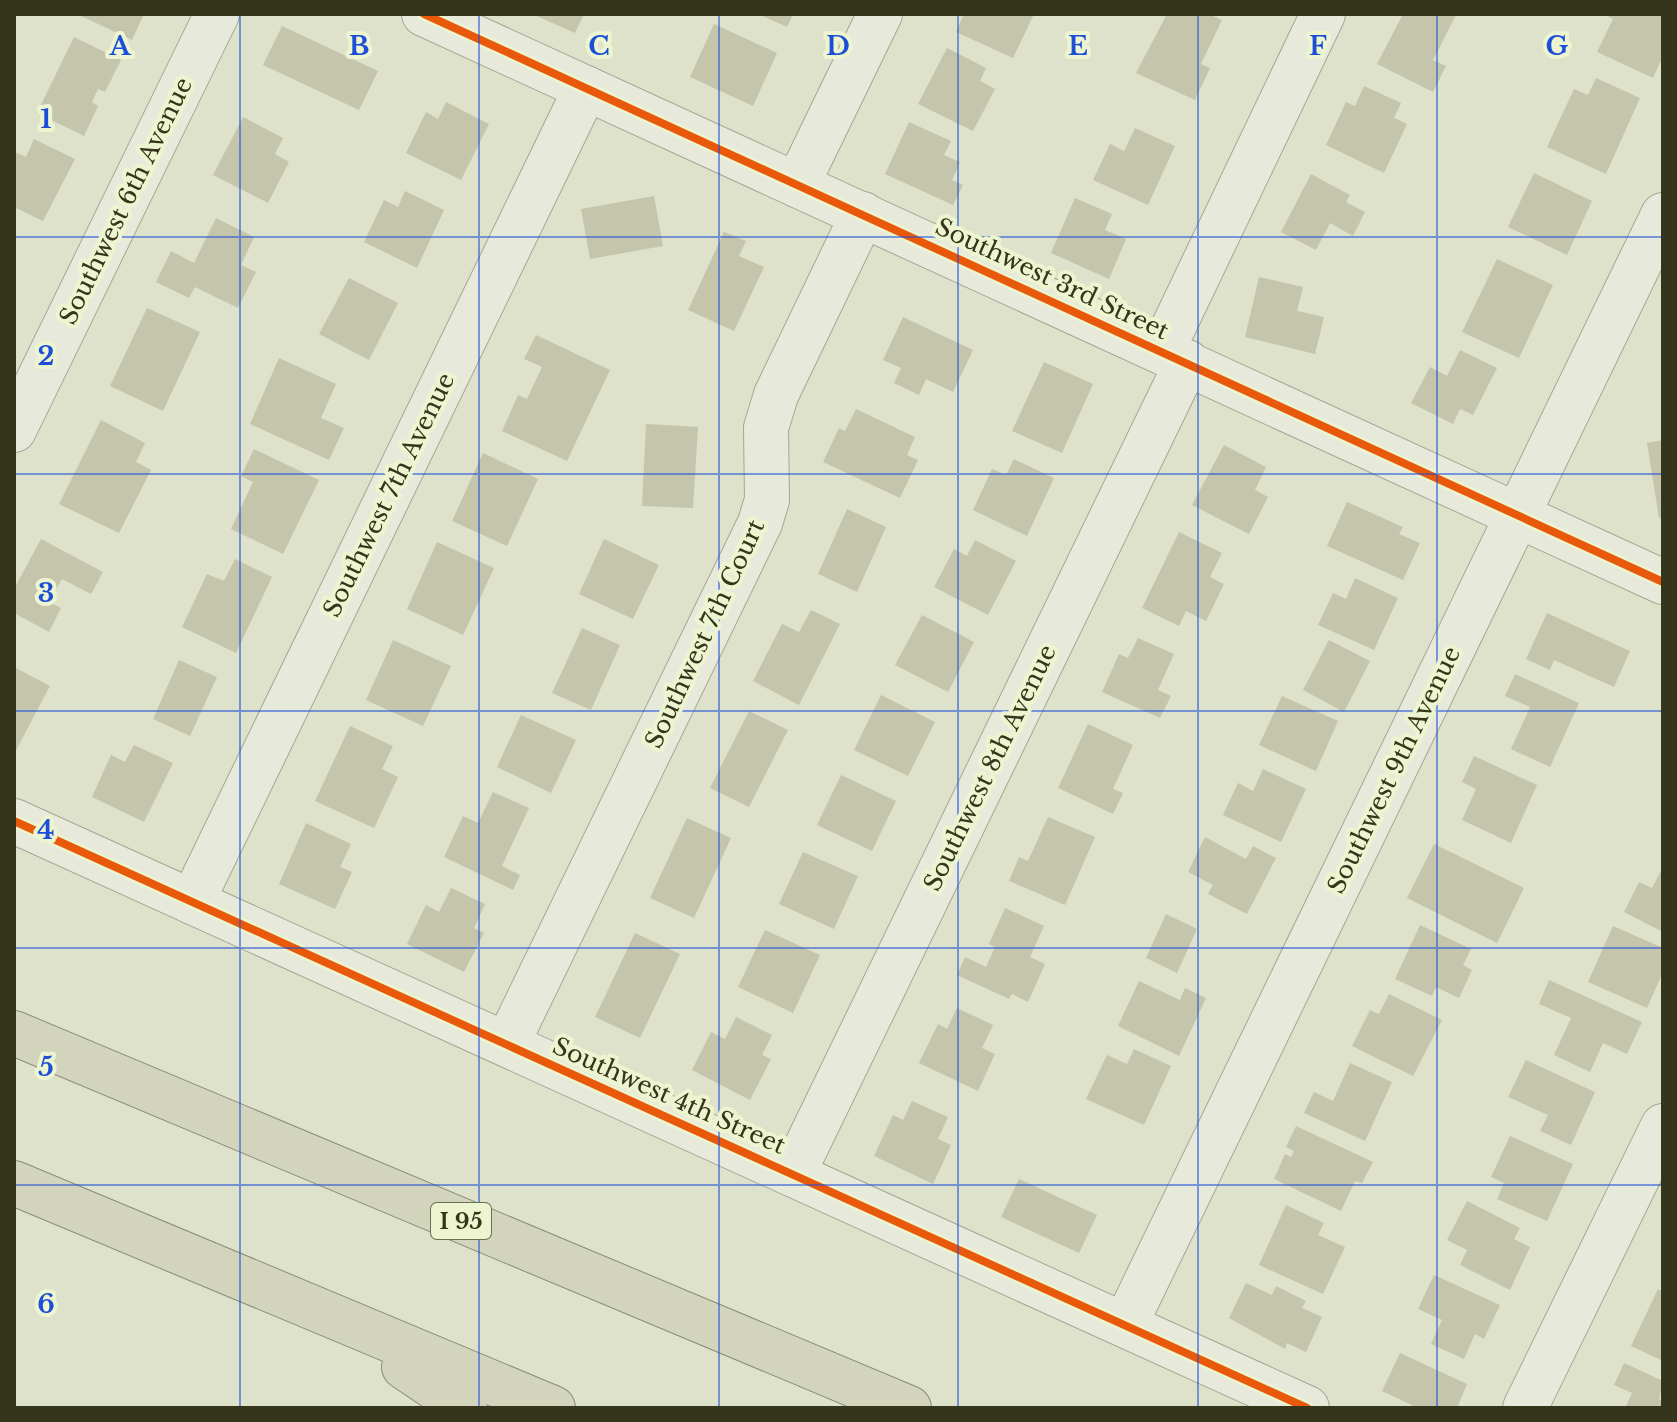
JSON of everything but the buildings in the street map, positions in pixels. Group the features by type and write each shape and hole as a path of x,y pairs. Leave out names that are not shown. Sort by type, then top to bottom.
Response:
{"highway":[{"name":"I 95","path":"14,1033 909,1408"},
{"path":"14,1183 553,1408"},
{"path":"322,1312 465,1408"}],"street":[{"name":"Southwest 6th Avenue","path":"14,430 217,14"},
{"path":"797,185 880,14"},
{"name":"Southwest 8th Avenue","path":"793,1174 1174,356 1323,14"},
{"name":"Southwest 3rd Street","path":"436,17 1663,582"},
{"name":"Southwest 7th Avenue","path":"192,902 586,88"},
{"name":"Southwest 7th Court","path":"507,1044 760,523 767,500 766,428 776,395 863,214"},
{"name":"Southwest 9th Avenue","path":"1125,1325 1663,215"},
{"name":"Southwest 4th Street","path":"14,821 1307,1408"},
{"path":"1525,1408 1663,1126"}],"cycle path":[{"path":"424,14 1663,582"},
{"path":"14,821 1307,1408"}]}
